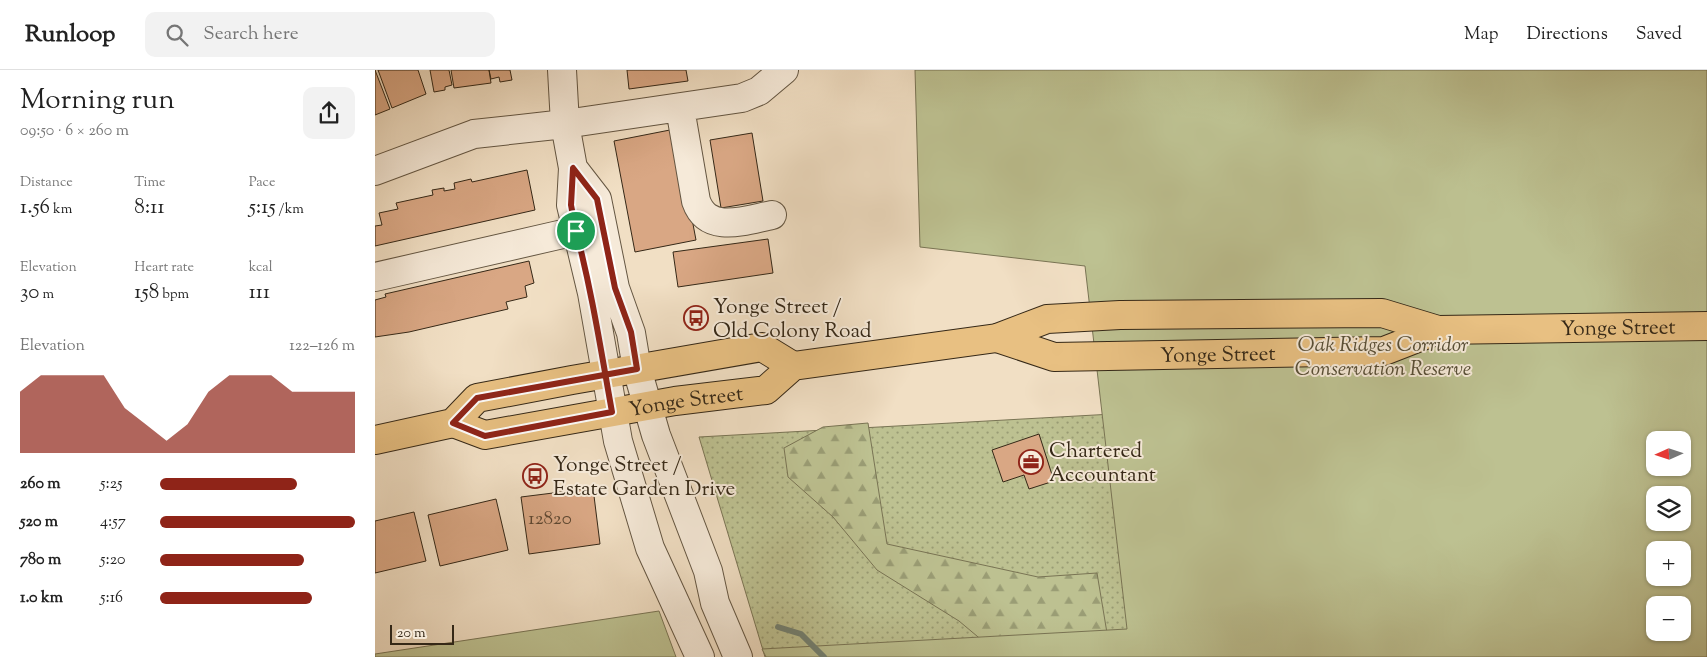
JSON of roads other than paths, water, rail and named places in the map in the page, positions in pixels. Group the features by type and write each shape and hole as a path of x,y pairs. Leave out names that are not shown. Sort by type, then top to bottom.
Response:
{"main road":[{"name":"Yonge Street","path":"793,366 762,347 477,398 453,423 485,436 647,406 766,390 793,366 997,338 1047,319 1120,314 1382,313 1438,330 1707,326"},
{"name":"Yonge Street","path":"997,338 1054,357 1384,351 1438,330"},
{"path":"375,440 453,423"}],"street":[{"path":"562,70 565,124 573,168 571,205 592,293 618,441 650,548 700,657"},
{"path":"375,171 474,134 565,124 746,97 759,90 783,70"},
{"path":"681,108 696,201 702,212 712,220 725,223 772,215"},
{"path":"573,168 597,199 615,288 631,332 637,369 647,406 690,530 708,571 715,602 738,657"},
{"path":"375,277 576,231"},
{"path":"650,548 690,530"}],"waterway":[{"path":"778,627 801,634 824,657"}],"place":[{"name":"Yonge Street / Old Colony Road","path":"696,318"},
{"name":"Chartered Accountant","path":"1031,462"},
{"name":"Yonge Street / Estate Garden Drive","path":"535,476"}],"park label":[{"name":"Oak Ridges Corridor Conservation Reserve","path":"1383,356"}]}
